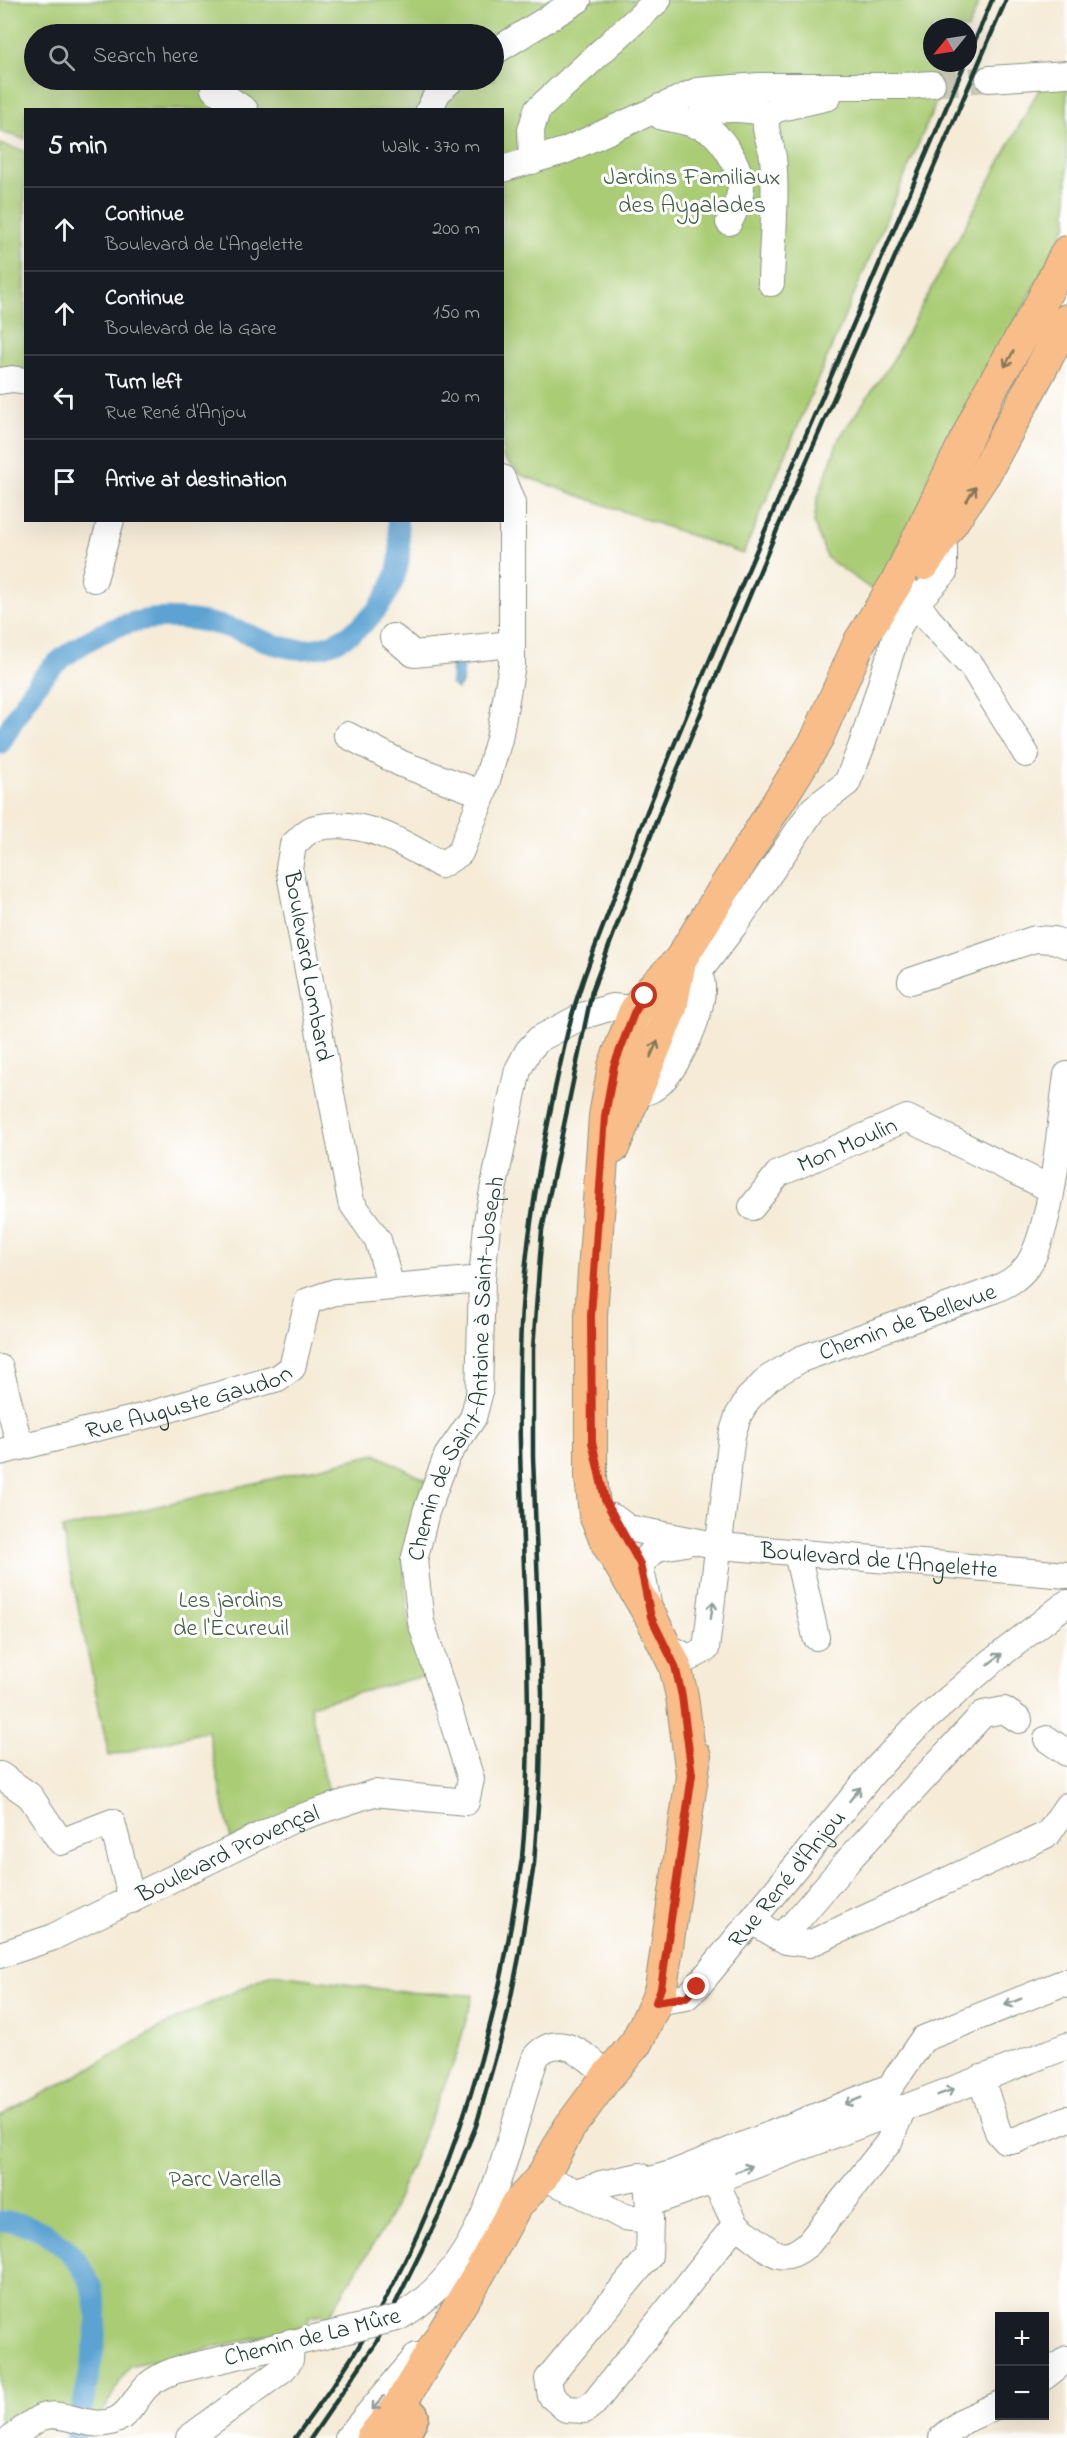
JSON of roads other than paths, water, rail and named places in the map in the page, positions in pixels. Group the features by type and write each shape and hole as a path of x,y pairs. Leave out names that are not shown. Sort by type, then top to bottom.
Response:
{"main road":[{"path":"906,590 989,392 1067,252"},
{"path":"602,1173 689,967 816,741 860,641 906,590 985,473 1064,334"},
{"path":"372,2438 399,2406 480,2272 515,2206 542,2176 569,2128 608,2075 636,2043 661,1988 692,1775 702,1722 702,1696 678,1652 651,1617 608,1543 595,1515 591,1477 591,1316 605,1116 614,1066 634,1013 645,996 689,967"},
{"path":"592,1442 605,1500 640,1564 674,1619 678,1652"},
{"path":"403,2431 532,2215 540,2194 542,2176"}],"street":[{"path":"504,46 579,0"},
{"path":"532,161 531,130 537,110 658,0"},
{"path":"989,80 1067,74"},
{"path":"504,168 564,151 697,91 759,86 932,84"},
{"path":"771,283 774,193 772,155 764,128 766,117 776,109 876,86"},
{"path":"215,90 242,108"},
{"path":"430,108 440,90"},
{"path":"660,107 662,117 695,124 710,130 725,145 741,179 737,206 729,222"},
{"path":"695,124 703,112 719,108 751,109 770,113"},
{"path":"1030,322 1064,334"},
{"path":"0,381 12,379 24,381"},
{"name":"Boulevard Lombard","path":"391,1287 378,1240 351,1202 289,868 293,845 313,828 359,826 408,845 441,865 460,853 483,794 499,739 512,665 512,503 504,483"},
{"path":"94,579 110,522"},
{"path":"906,590 929,620 973,668 1026,754"},
{"path":"634,1013 622,1073 628,1084 636,1091 647,1091 668,1073 690,1035 703,984 689,967 736,923 813,809 847,783 862,745 899,626 906,590"},
{"path":"393,637 414,654 512,644"},
{"path":"347,735 402,764 483,794"},
{"path":"911,981 1035,939 1054,940 1067,945"},
{"name":"Chemin de Saint-Antoine à Saint-Joseph","path":"466,1802 471,1779 442,1694 421,1622 414,1561 426,1512 447,1456 473,1418 479,1395 482,1279 488,1215 518,1070 528,1051 539,1039 582,1016 612,1007 623,1008 650,1019 659,1017 671,1008"},
{"name":"Chemin de Bellevue","path":"678,1652 706,1649 732,1435 738,1416 748,1399 769,1378 801,1359 1014,1281 1028,1266 1039,1246 1051,1189 1067,1075"},
{"name":"Mon Moulin","path":"752,1207 778,1174 907,1119 1051,1189"},
{"name":"Rue Auguste Gaudon","path":"10,1449 145,1416 278,1378 292,1368 308,1301 335,1292 482,1279"},
{"path":"0,1368 10,1449"},
{"name":"Boulevard de L'Angelette","path":"613,1517 628,1528 720,1546 1067,1575"},
{"name":"Boulevard de L'Angelette","path":"640,1564 657,1548 691,1542"},
{"path":"797,1553 816,1637"},
{"path":"640,1564 651,1617"},
{"name":"Rue René d'Anjou","path":"656,2002 686,1997 752,1921 876,1768 913,1730 990,1663 1067,1603"},
{"path":"778,1937 793,1925 853,1855 983,1714 1004,1710 1019,1720"},
{"path":"0,1775 30,1796 61,1842 112,1822 132,1900"},
{"name":"Boulevard Provençal","path":"0,1954 51,1938 292,1820 374,1793 466,1802"},
{"path":"752,1921 786,1941 809,1944 1048,1834 1067,1806"},
{"path":"542,2176 624,2217 649,2201 707,2172 890,2087 924,2039 1065,1982 1067,1984"},
{"name":"Chemin de La Mûre","path":"11,2438 43,2416 58,2416 90,2424 103,2424 117,2420 126,2413 146,2387 176,2370 397,2318 415,2308 429,2297 446,2278 464,2253 483,2215 508,2151 536,2056 542,2050 554,2046 566,2046 585,2055 608,2075"},
{"path":"707,2172 903,2108 1067,2046"},
{"path":"981,2078 998,2132 1005,2140 1016,2140 1067,2119"},
{"path":"707,2172 736,2224 775,2255 785,2256 799,2252 809,2243 889,2142 903,2108"},
{"path":"577,2192 601,2184 640,2176 649,2201 649,2256 548,2379 551,2396 566,2409 585,2410 595,2402 736,2224"},
{"path":"348,2438 456,2310"},
{"path":"189,2438 284,2369 290,2360 291,2342"},
{"path":"1049,2373 1067,2359"},
{"path":"942,2438 963,2421 995,2406"}],"water":[{"path":"452,662 463,663 462,684 457,689 451,684"}],"waterway":[{"path":"0,744 30,694 48,671 77,648 120,626 149,619 193,620 244,632 274,644 297,649 314,648 346,637 372,615 391,586 399,558 397,522"},
{"path":"0,2221 32,2227 52,2238 66,2248 77,2261 90,2284 95,2301 96,2331 76,2438"}],"tunnel":[{"path":"932,84 989,79"}],"railway":[{"path":"977,36 992,0"},
{"path":"311,2438 376,2343 441,2211 476,2126 506,2021 519,1957 534,1864 540,1778 542,1693 533,1456 533,1349 542,1230 592,991 659,814 779,525 1006,0"},
{"path":"295,2438 358,2347 393,2285 417,2236 439,2185 475,2082 502,1975 522,1858 528,1732 520,1417 522,1315 529,1236 541,1159 574,1009 620,880 669,757 961,72"}],"park label":[{"name":"Jardins Familiaux des Aygalades","path":"692,190"},
{"name":"Les jardins de l'Ecureuil","path":"231,1613"},
{"name":"Parc Varella","path":"225,2178"}]}
